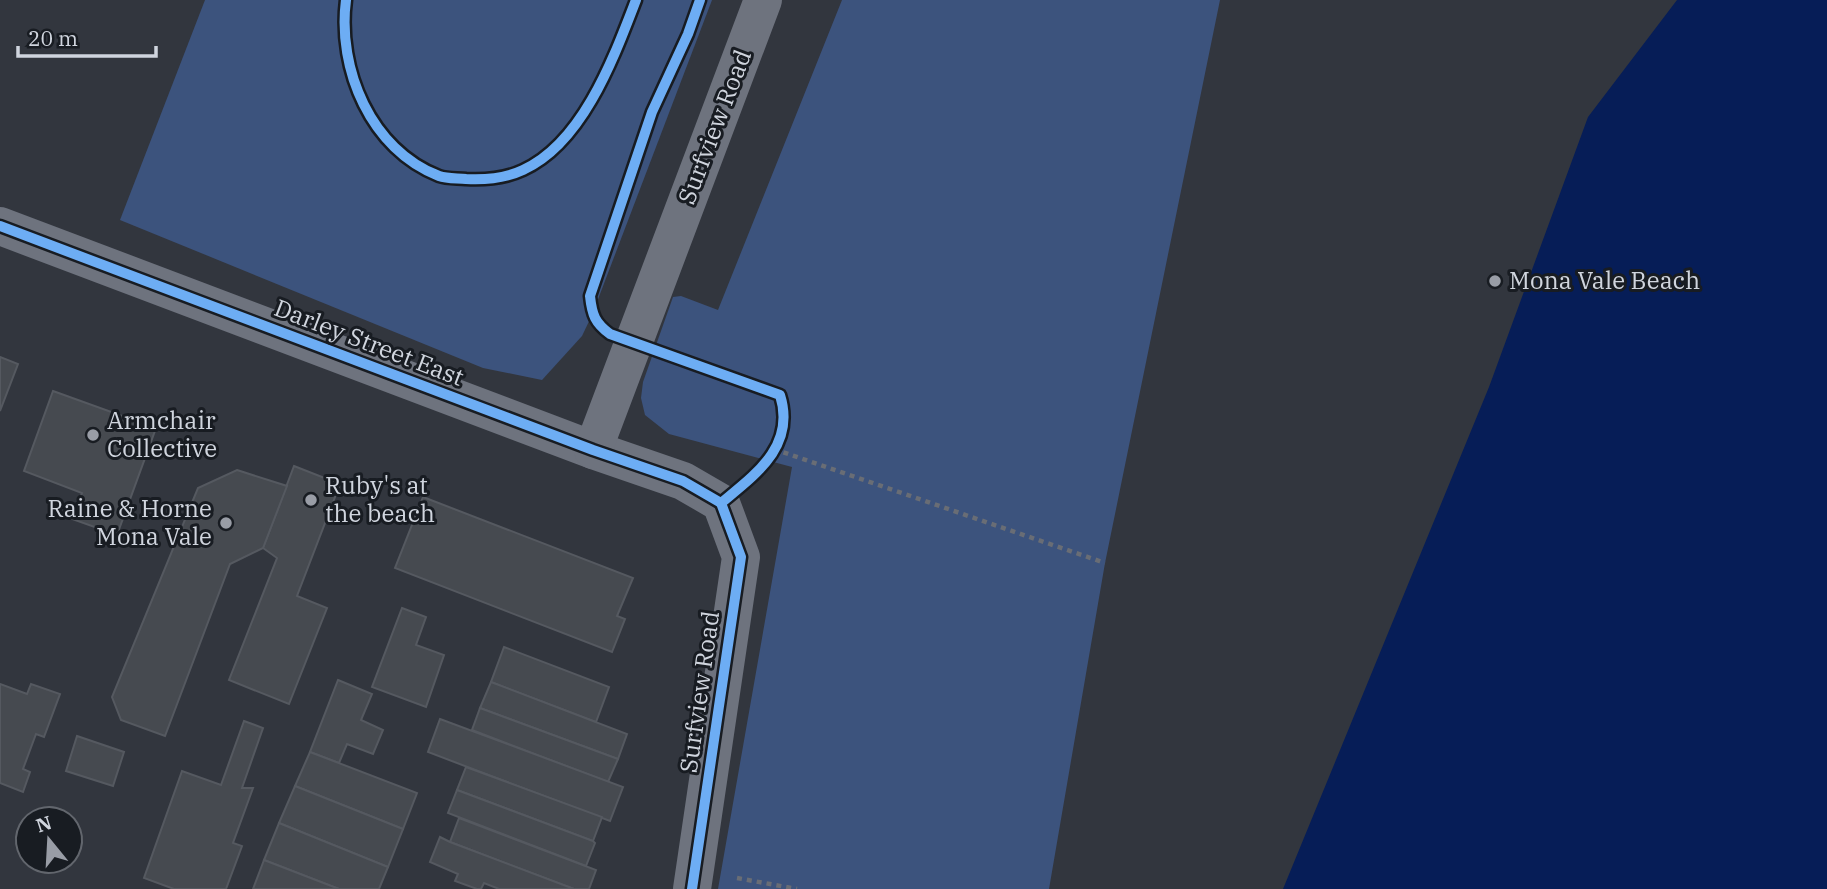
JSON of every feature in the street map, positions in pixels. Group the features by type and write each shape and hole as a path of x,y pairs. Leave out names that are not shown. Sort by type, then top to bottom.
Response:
{"street":[{"name":"Surfview Road","path":"593,450 763,0"},
{"name":"Darley Street East","path":"0,226 593,450 683,481 722,503"},
{"name":"Surfview Road","path":"693,879 741,557 722,503"}],"path":[{"path":"774,450 1105,563"},
{"path":"693,879 796,889"}],"shaded area":[{"path":"205,0 712,0 592,315 582,336 542,380 483,368 120,220"},
{"path":"842,0 1220,0 1105,563 1049,889 718,889 792,467 669,434 645,415 641,398 643,382 673,297 681,296 718,310"},
{"path":"1677,0 1827,0 1827,889 1283,889 1489,387 1588,117"}],"building":[{"path":"0,357 18,364 0,411"},
{"path":"53,391 156,428 117,535 72,519 82,493 24,471"},
{"path":"294,466 340,484 297,596 327,608 289,704 229,680 277,558 263,548"},
{"path":"237,470 287,486 263,548 230,564 165,736 121,720 112,697 198,488"},
{"path":"423,497 633,578 617,616 625,619 612,652 395,568"},
{"path":"402,608 426,617 416,645 444,655 426,707 372,687"},
{"path":"504,647 609,687 596,722 491,682"},
{"path":"338,680 372,694 361,720 383,730 373,754 347,744 339,763 310,752"},
{"path":"491,682 627,734 618,759 480,708"},
{"path":"0,684 27,694 31,684 60,694 44,737 36,734 23,769 30,772 23,792 0,783"},
{"path":"480,708 618,759 608,782 472,730"},
{"path":"440,719 623,787 610,821 428,752"},
{"path":"244,721 263,728 242,788 253,788 233,843 242,846 226,889 174,889 144,878 182,771 221,785"},
{"path":"77,736 124,752 113,786 66,771"},
{"path":"310,752 417,793 403,829 295,786"},
{"path":"466,767 602,817 593,841 457,790"},
{"path":"295,786 403,829 388,867 279,823"},
{"path":"457,790 593,841 595,843 586,866 448,813"},
{"path":"459,818 596,870 589,889 574,889 450,842"},
{"path":"279,823 388,867 379,889 339,889 264,860"},
{"path":"440,837 574,889 499,889 484,883 481,889 477,889 455,881 458,874 430,862"},
{"path":"264,860 339,889 253,889"}],"cycle path":[{"path":"346,0 347,53 364,104 377,127 415,164 442,177 473,179 503,177 523,170 544,157 563,140 594,96 618,47 636,0"},
{"path":"700,0 688,34 652,112 590,296 595,318 610,334 780,395 783,413 778,444 759,470 721,503"},
{"path":"0,226 593,450 683,481 721,503"},
{"path":"692,889 741,557 721,503"}],"place":[{"name":"Mona Vale Beach","path":"1495,281"},
{"name":"Armchair Collective","path":"93,435"},
{"name":"Ruby's at the beach","path":"311,500"},
{"name":"Raine & Horne Mona Vale","path":"226,523"}]}
